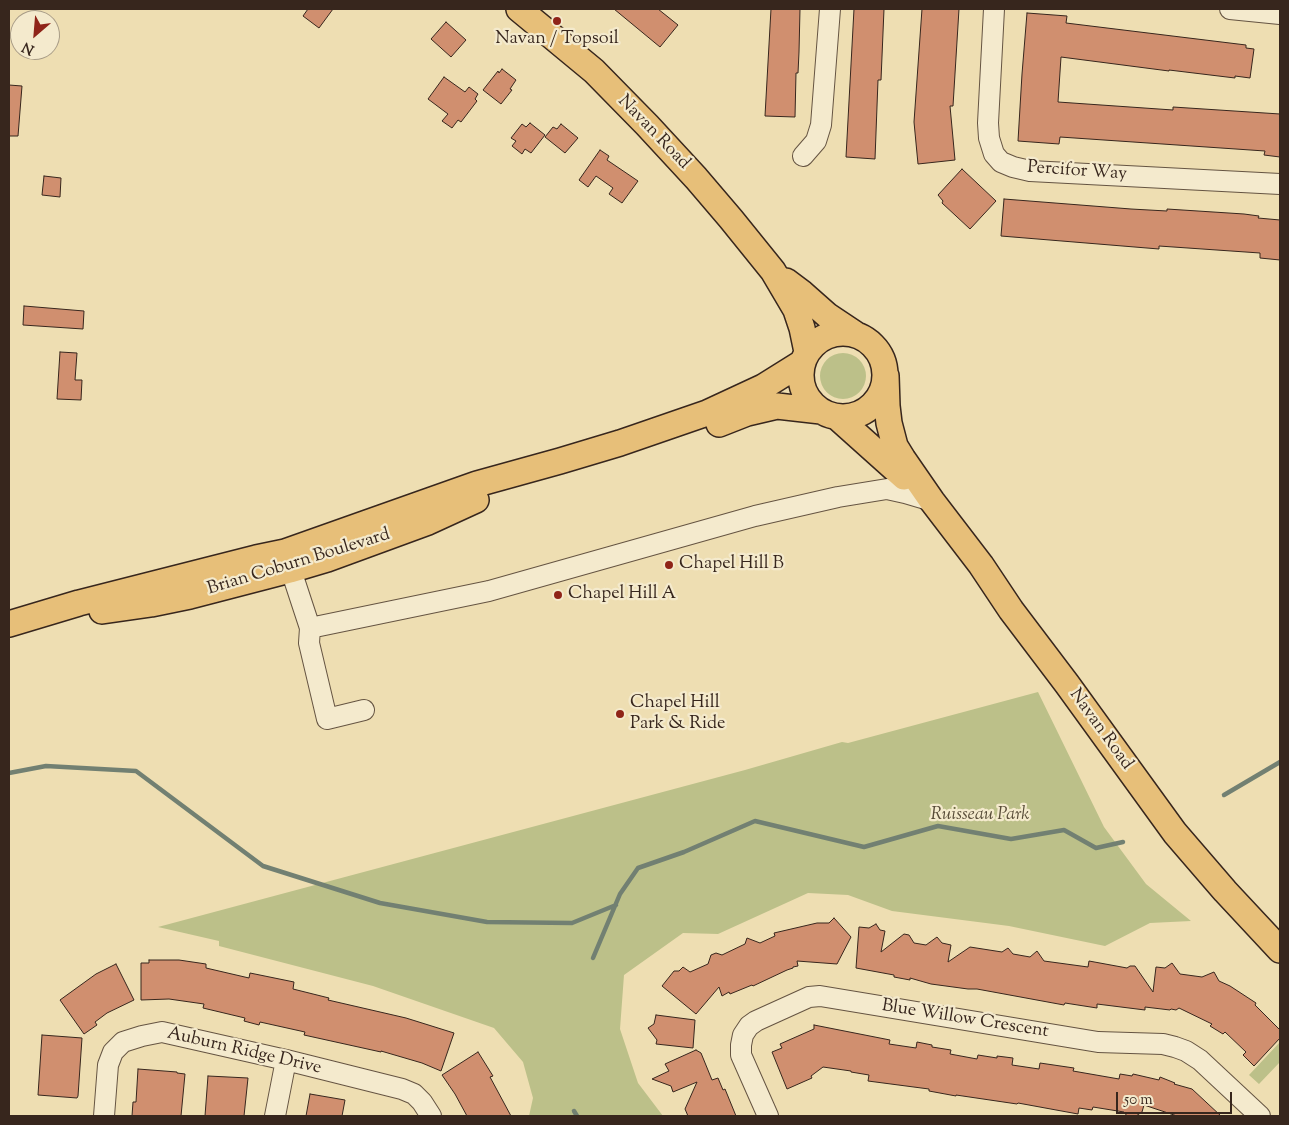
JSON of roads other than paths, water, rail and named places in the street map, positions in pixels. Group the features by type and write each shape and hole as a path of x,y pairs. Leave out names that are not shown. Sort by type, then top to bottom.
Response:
{"main road":[{"name":"Navan Road","path":"519,9 594,71 648,125 732,219 772,271 796,310 805,357"},
{"name":"Navan Road","path":"772,271 828,316 855,334"},
{"path":"833,334 855,334 874,346 880,355 886,376 884,388 870,408 860,414 849,417 829,414 810,403 803,391 800,378 805,357 814,344 823,338 833,334"},
{"name":"Brian Coburn Boulevard","path":"17,622 79,603 256,558 288,561 477,484 620,443 707,414 763,387 805,357"},
{"name":"Navan Road","path":"886,376 889,423 895,446 902,459 1175,834 1280,950"},
{"name":"Brian Coburn Boulevard","path":"620,443 660,441 688,435 710,429 747,413 777,406 829,414"},
{"name":"Navan Road","path":"829,414 932,501"}],"street":[{"path":"803,156 816,141 821,125 830,9"},
{"name":"Percifor Way","path":"994,9 988,131 994,154 1002,162 1030,171 1280,184"},
{"path":"1230,9 1280,14"},
{"path":"310,628 489,591 755,516 838,498 887,489 932,501"},
{"path":"288,561 310,628 309,643 327,718 364,710"},
{"name":"Blue Willow Crescent","path":"768,1116 741,1055 743,1035 749,1026 756,1021 810,997 820,996 1098,1042 1175,1046 1200,1060 1260,1116"},
{"name":"Auburn Ridge Drive","path":"104,1116 108,1065 113,1052 123,1042 162,1032 402,1089 414,1094 431,1116"},
{"path":"275,1116 286,1060"}],"waterway":[{"path":"1224,795 1280,762"},
{"path":"9,773 46,766 136,771 263,866 380,903 487,922 572,923 616,905"},
{"path":"593,958 620,894 638,868 684,852 755,821 864,847 938,826 1011,839 1064,830 1096,848 1123,842"},
{"path":"574,1111 577,1116"}],"place":[{"name":"Navan / Topsoil","path":"557,21"},
{"name":"Chapel Hill B","path":"669,565"},
{"name":"Chapel Hill A","path":"558,595"},
{"name":"Chapel Hill Park & Ride","path":"620,714"}],"park label":[{"name":"Ruisseau Park","path":"980,816"}]}
